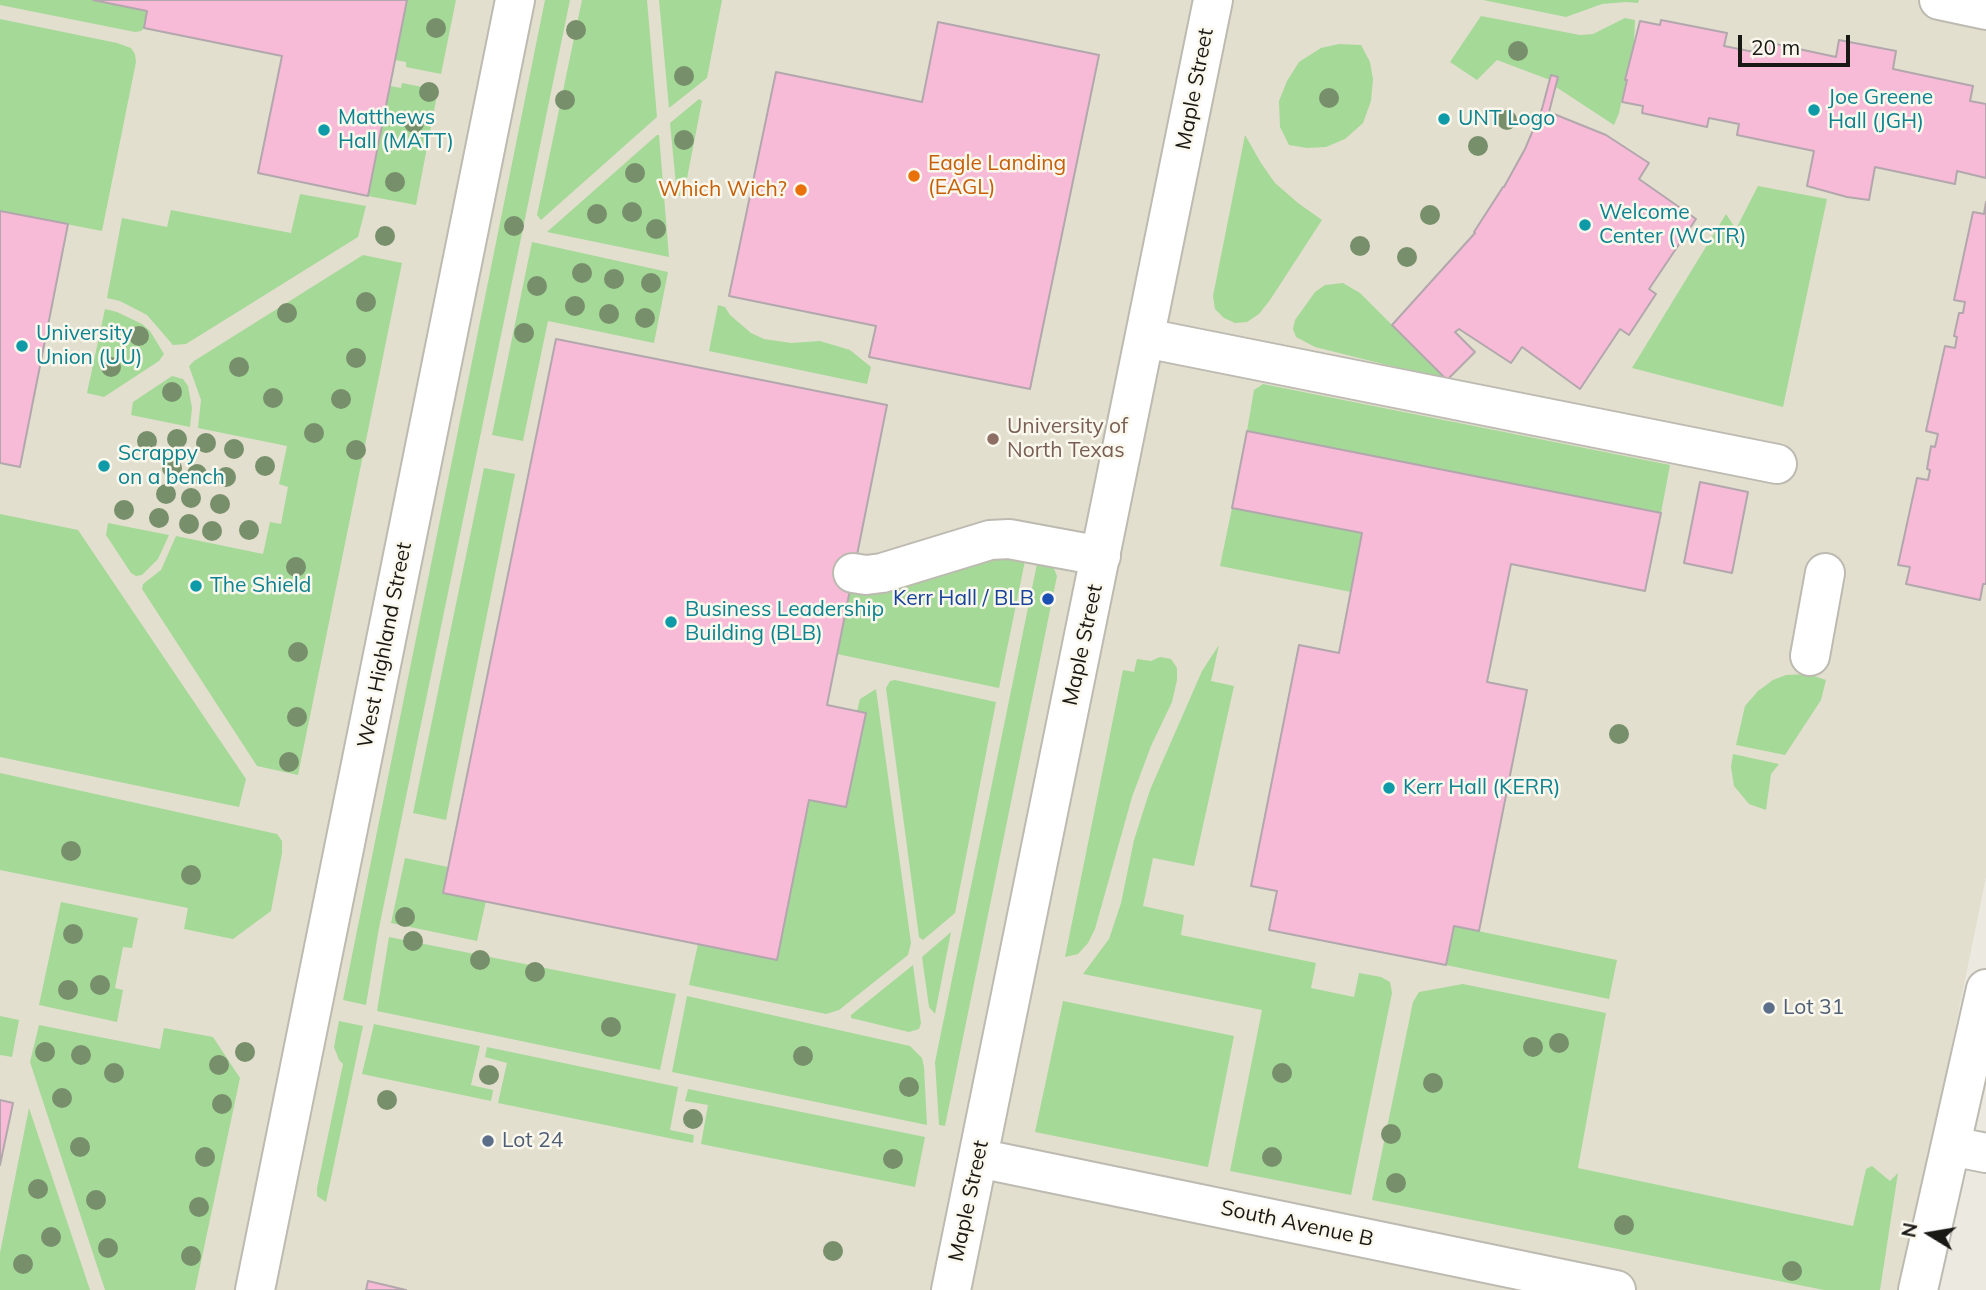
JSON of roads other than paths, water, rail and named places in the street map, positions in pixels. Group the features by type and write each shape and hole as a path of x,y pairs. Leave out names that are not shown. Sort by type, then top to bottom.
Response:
{"street":[{"name":"West Highland Street","path":"255,1290 515,0"},
{"name":"Maple Street","path":"951,1290 1213,0"},
{"path":"1939,0 1986,10"},
{"path":"1145,338 1777,464"},
{"path":"853,573 882,573 990,540 1009,539 1101,556"},
{"path":"1810,656 1825,573"},
{"path":"1919,1290 1968,1150 1986,989"},
{"name":"South Avenue B","path":"978,1158 1616,1290"}],"place":[{"name":"Joe Greene Hall (JGH)","path":"1814,110"},
{"name":"UNT Logo","path":"1444,119"},
{"name":"Matthews Hall (MATT)","path":"324,130"},
{"name":"Eagle Landing (EAGL)","path":"914,176"},
{"name":"Which Wich?","path":"801,190"},
{"name":"Welcome Center (WCTR)","path":"1585,225"},
{"name":"University Union (UU)","path":"22,346"},
{"name":"University of North Texas","path":"993,439"},
{"name":"Scrappy on a bench","path":"104,466"},
{"name":"The Shield","path":"196,586"},
{"name":"Kerr Hall / BLB","path":"1048,599"},
{"name":"Business Leadership Building (BLB)","path":"671,622"},
{"name":"Kerr Hall (KERR)","path":"1389,788"},
{"name":"Lot 31","path":"1769,1008"},
{"name":"Lot 24","path":"488,1141"}]}
